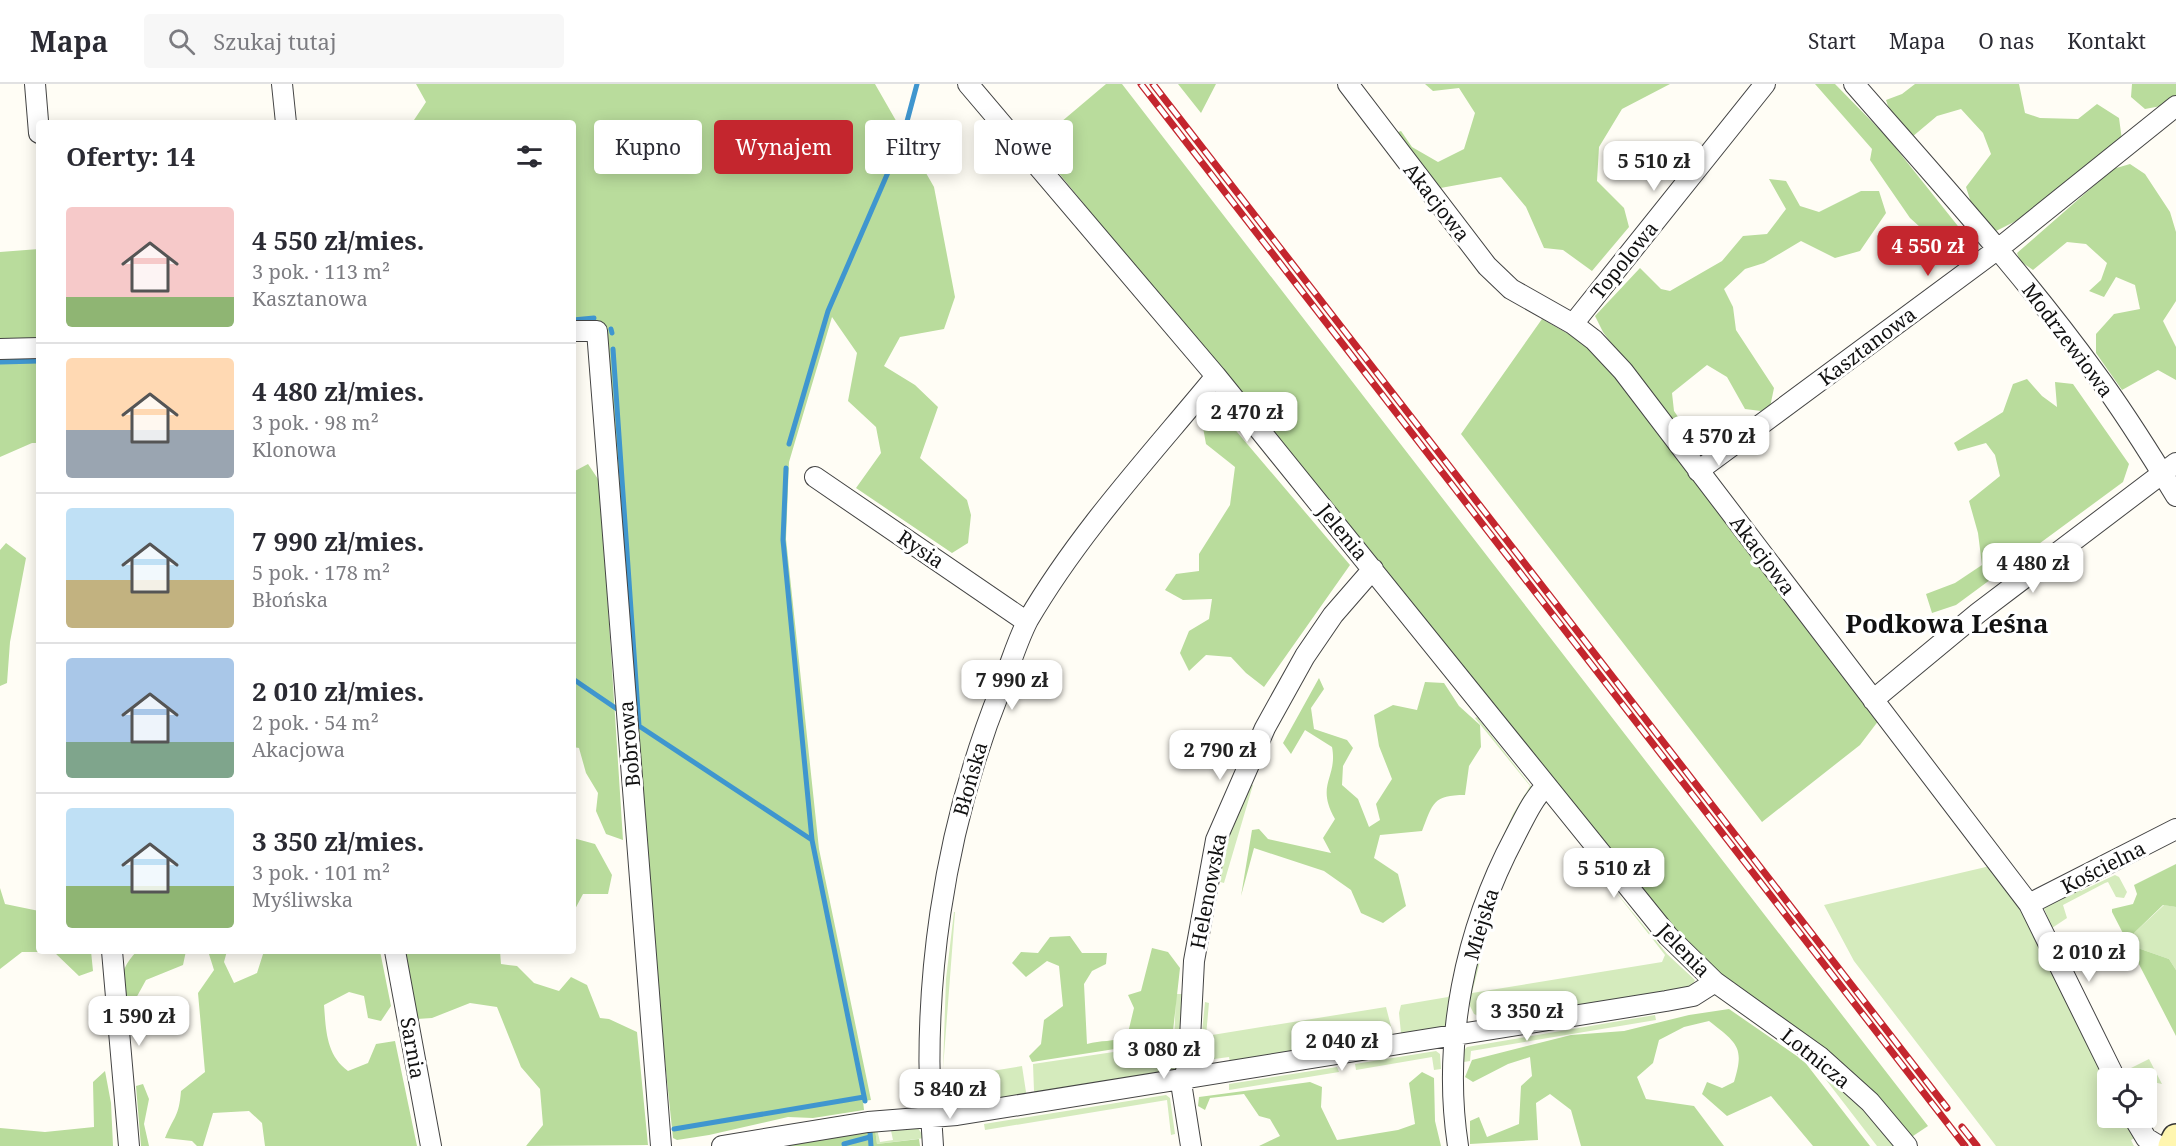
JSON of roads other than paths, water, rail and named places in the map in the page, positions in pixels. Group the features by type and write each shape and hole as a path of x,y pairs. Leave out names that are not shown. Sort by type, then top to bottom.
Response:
{"street":[{"path":"35,84 38,120"},
{"path":"282,84 286,120"},
{"name":"Jelenia","path":"968,84 1216,376 1668,936 1715,982"},
{"name":"Akacjowa","path":"1348,84 1487,266 1511,289 1574,324 1594,340 1623,371 2029,904 2110,1068"},
{"name":"Topolowa","path":"1574,324 1764,84"},
{"name":"Modrzewiowa","path":"1854,84 1998,249 2098,376 2169,468 2176,496"},
{"name":"Kasztanowa","path":"1698,471 1998,249 2176,106"},
{"name":"Bobrowa","path":"576,331 597,331 661,1146"},
{"path":"0,349 36,348"},
{"name":"Błońska","path":"933,1146 931,1005 939,920 957,823 985,727 1027,622 1090,526 1216,376"},
{"path":"1873,700 1987,606 2169,468"},
{"name":"Rysia","path":"815,477 1027,622"},
{"name":"Helenowska","path":"1191,1146 1182,1091 1188,1062 1194,961 1216,840 1265,728 1305,656 1339,608 1373,569"},
{"name":"Miejska","path":"1458,1146 1452,1090 1454,1035 1466,971 1485,903 1510,845 1535,799 1546,786"},
{"name":"Kościelna","path":"2029,904 2176,829"},
{"path":"112,954 129,1146"},
{"name":"Sarnia","path":"396,954 430,1146"},
{"path":"722,1146 868,1122 931,1117 1454,1035 1690,996 1715,982"},
{"name":"Lotnicza","path":"1715,982 1820,1057 1870,1102 1906,1146"},
{"path":"2140,1128 2146,1138 2159,1146"},
{"path":"2172,1146 2176,1138"}],"waterway":[{"path":"789,444 828,311 902,140 917,84"},
{"path":"576,320 594,318"},
{"path":"611,329 612,333"},
{"path":"613,349 639,726 812,840"},
{"path":"0,362 36,361"},
{"path":"786,468 783,540 812,840 865,1101"},
{"path":"576,681 617,709"},
{"path":"674,1129 864,1097"},
{"path":"870,1132 871,1146"},
{"path":"844,1144 870,1137"}],"railway":[{"path":"1141,84 1965,1146"},
{"path":"1153,84 1947,1108"},
{"path":"1962,1127 1977,1146"}],"district":[{"name":"Podkowa Leśna","path":"1947,623"}]}
